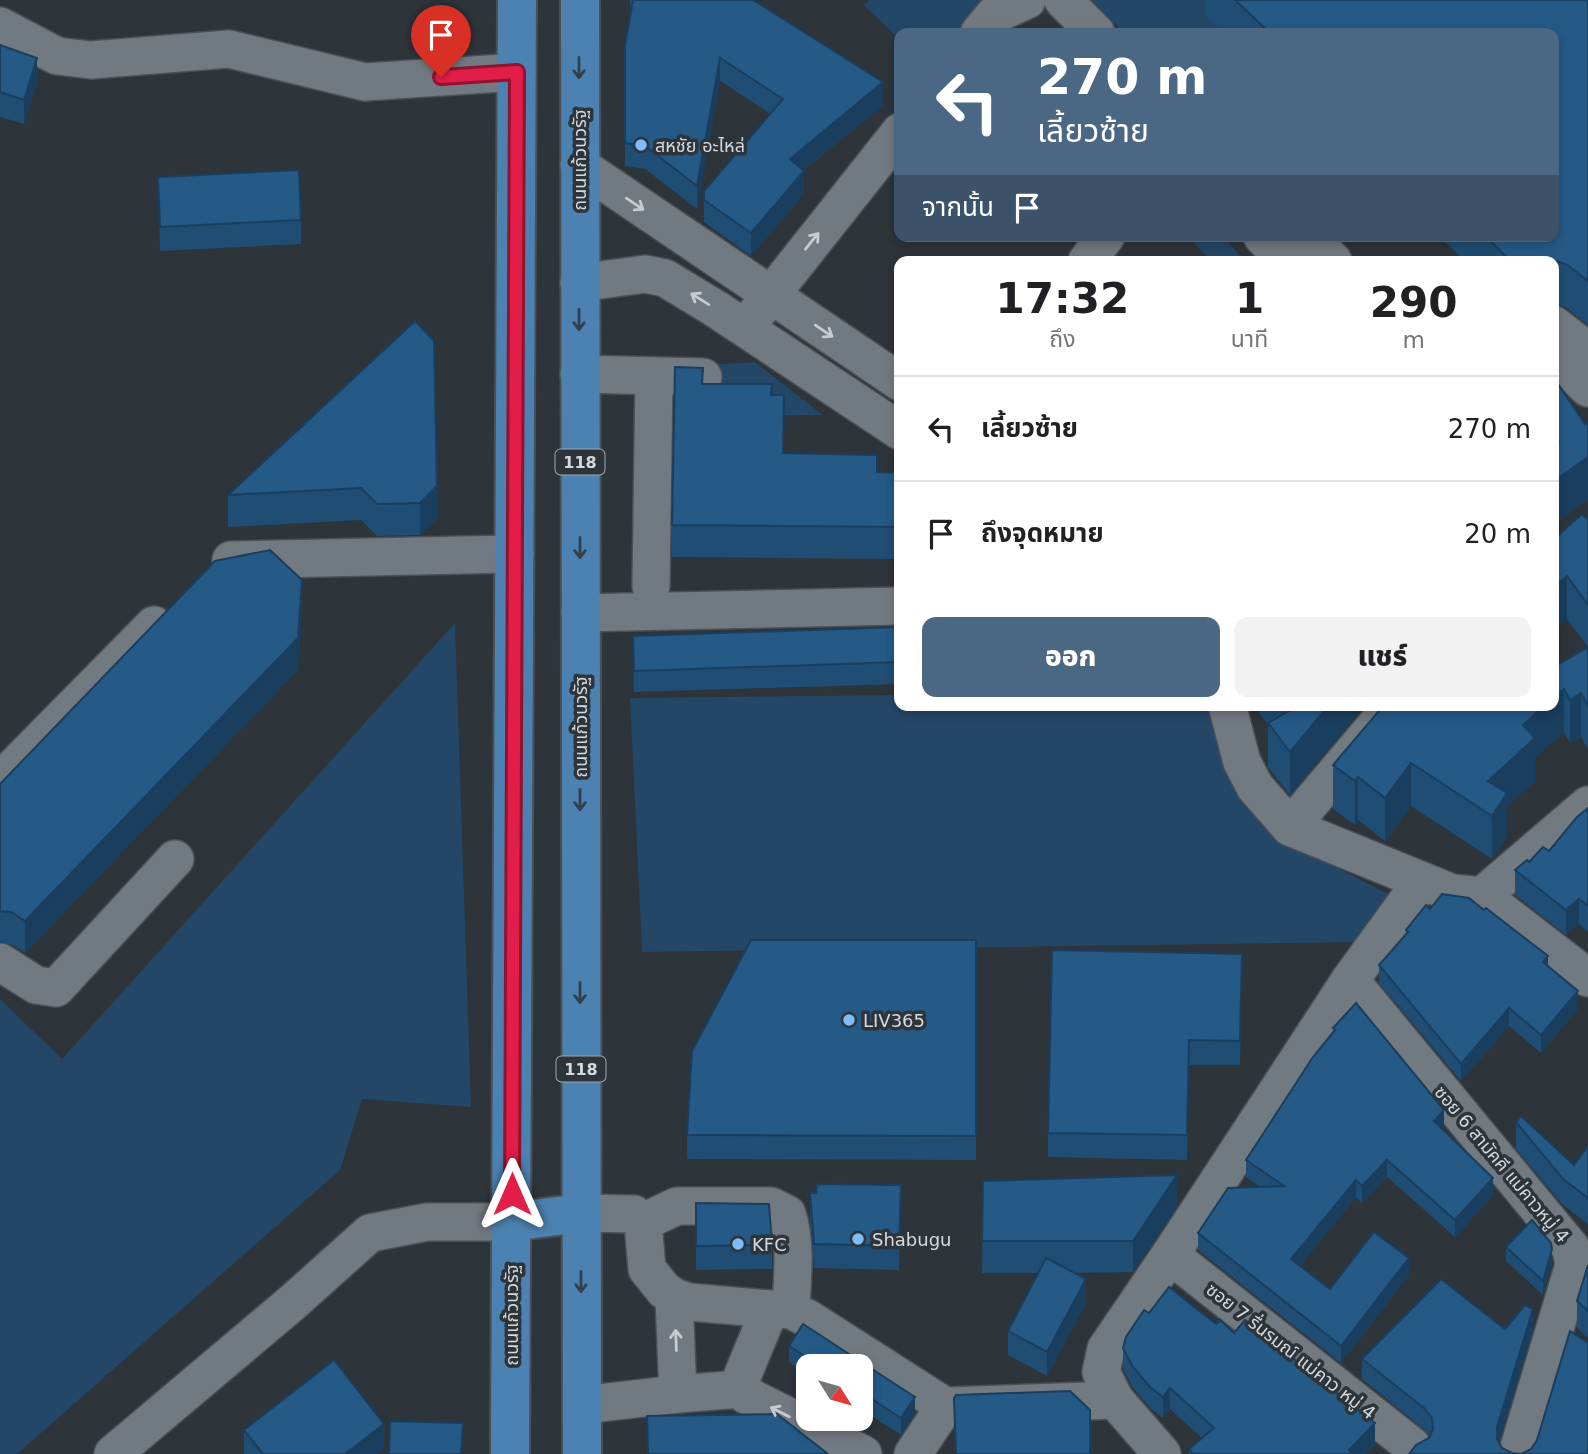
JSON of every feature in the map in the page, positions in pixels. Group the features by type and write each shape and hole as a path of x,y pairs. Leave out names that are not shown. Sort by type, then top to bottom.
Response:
{"main road":[{"name":"ถนนแก้วนวรัฐ","path":"510,1454 517,0"},
{"name":"ถนนแก้วนวรัฐ","path":"580,0 582,1454"},
{"path":"511,1222 581,1213"}],"street":[{"path":"993,16 1027,0"},
{"path":"1063,0 1091,28"},
{"path":"0,26 57,56 91,60 229,49 365,82 517,72"},
{"path":"745,329 769,295 894,139"},
{"path":"579,165 894,378"},
{"path":"1091,256 1101,242"},
{"path":"1268,242 1281,256"},
{"path":"1314,242 1328,256"},
{"path":"579,283 645,274 675,283 894,427"},
{"path":"1559,329 1588,351"},
{"path":"1559,362 1588,388"},
{"path":"579,374 703,377"},
{"path":"651,586 654,376"},
{"path":"0,781 218,561 515,554"},
{"path":"580,613 894,606"},
{"path":"1229,711 1242,762 1255,787 1290,827 1452,892 1482,896 1588,978"},
{"path":"1290,827 1388,711"},
{"path":"1482,896 1588,806"},
{"path":"0,962 36,985 56,988 174,859"},
{"path":"1162,1454 1115,1400 1101,1372 1106,1349 1350,980 1422,881"},
{"name":"ซอย 6 สามัคคี แม่คาวหมู่ 4","path":"1350,980 1571,1248 1574,1265 1517,1454"},
{"path":"643,1222 677,1206 771,1206 787,1214 792,1228 793,1246 780,1310 743,1374 740,1389"},
{"path":"581,1213 634,1214 643,1222 647,1269 664,1290 674,1297 689,1302 780,1310 808,1319 945,1406 1115,1400"},
{"path":"113,1454 293,1302 370,1233 427,1222 511,1222"},
{"name":"ซอย 7 รื่นรมณ์ แม่คาว หมู่ 4","path":"1170,1255 1412,1446"},
{"path":"674,1297 678,1394"},
{"path":"582,1405 740,1389 746,1395 863,1454"},
{"path":"913,1454 945,1406"}],"shaded area":[{"path":"869,0 985,0 964,28 894,28 894,34 864,5"},
{"path":"1092,0 1212,0 1221,28 1119,28"},
{"path":"1193,242 1228,242 1240,256 1206,256"},
{"path":"755,362 823,415 713,416 711,365"},
{"path":"455,623 471,1107 362,1099 340,1170 17,1454 0,1454 0,999 62,1059"},
{"path":"894,695 894,711 1223,711 1275,836 1394,897 1365,942 642,952 630,698"}],"building":[{"path":"633,0 753,0 883,82 790,159 804,171 751,233 704,200 704,191 783,99 720,58 697,186 645,146 625,143 625,45"},
{"path":"1235,0 1588,0 1588,281 1559,262 1559,256 1506,256 1491,242 1559,242 1559,28 1265,28"},
{"path":"0,45 37,58 24,100 0,92"},
{"path":"299,170 301,220 160,227 158,177"},
{"path":"415,321 434,341 437,486 420,503 377,504 361,488 228,495"},
{"path":"675,367 703,368 702,384 772,384 771,395 784,395 783,453 877,455 877,472 894,473 894,527 672,525"},
{"path":"1559,385 1585,424 1588,422 1588,457 1559,477"},
{"path":"1582,514 1588,517 1588,605 1567,576 1559,583 1559,535"},
{"path":"270,550 302,580 298,638 25,921 11,912 0,911 0,784 215,561"},
{"path":"894,627 894,662 634,671 633,636"},
{"path":"1588,647 1588,706 1581,693 1570,700 1564,689 1559,693 1559,664"},
{"path":"1289,711 1324,711 1290,752 1268,723"},
{"path":"1379,711 1538,711 1523,725 1535,738 1488,781 1507,793 1492,816 1411,763 1385,798 1358,777 1355,781 1333,765"},
{"path":"1588,808 1588,906 1579,899 1566,910 1515,870 1527,860 1529,862 1543,847 1549,851 1577,817"},
{"path":"1442,894 1469,898 1484,910 1486,908 1548,956 1543,962 1578,991 1541,1035 1509,1008 1461,1064 1379,965 1408,932 1406,930 1426,905 1430,909"},
{"name":"LIV365","path":"751,940 976,940 976,1136 687,1135 692,1051"},
{"path":"1052,950 1242,954 1240,1041 1189,1040 1187,1135 1048,1133"},
{"path":"1356,1003 1444,1110 1434,1121 1493,1178 1455,1220 1387,1160 1362,1186 1356,1180 1291,1259 1330,1289 1374,1232 1409,1258 1341,1346 1198,1233 1228,1188 1284,1186 1246,1160 1313,1057 1335,1030 1333,1028"},
{"path":"1521,1116 1574,1165 1588,1146 1588,1198 1563,1179 1516,1122"},
{"path":"1177,1175 1133,1241 982,1241 983,1181"},
{"path":"817,1184 901,1185 899,1246 814,1244 810,1193 816,1193"},
{"path":"696,1203 769,1204 772,1245 696,1246"},
{"path":"1532,1220 1551,1243 1552,1249 1543,1281 1506,1247"},
{"path":"1046,1258 1086,1279 1047,1352 1008,1331"},
{"path":"1588,1265 1588,1311 1577,1301"},
{"path":"1441,1279 1505,1329 1525,1305 1533,1309 1497,1427 1497,1439 1502,1448 1521,1454 1409,1454 1416,1445 1429,1438 1433,1429 1432,1418 1425,1409 1362,1359"},
{"path":"1169,1287 1216,1324 1220,1320 1234,1333 1245,1320 1375,1423 1349,1450 1353,1454 1193,1454 1189,1449 1214,1428 1170,1388 1163,1397 1150,1387 1133,1367 1123,1348 1126,1337 1144,1310 1149,1313"},
{"path":"803,1324 849,1354 802,1354 789,1346"},
{"path":"1570,1331 1588,1343 1588,1454 1521,1454 1531,1449 1537,1440"},
{"path":"334,1360 384,1424 345,1454 263,1454 244,1430"},
{"path":"873,1370 915,1397 901,1418 873,1400"},
{"path":"1070,1391 1090,1410 1090,1454 956,1454 956,1395"},
{"path":"777,1414 796,1429 796,1432 800,1432 828,1454 648,1454 647,1416"},
{"path":"390,1421 463,1423 461,1454 389,1454"}],"place":[{"name":"สหชัย อะไหล่","path":"641,145"},
{"name":"LIV365","path":"849,1020"},
{"name":"Shabugu","path":"858,1239"},
{"name":"KFC","path":"738,1244"}],"route":[{"path":"441,77 517,72 512,1194"}]}
